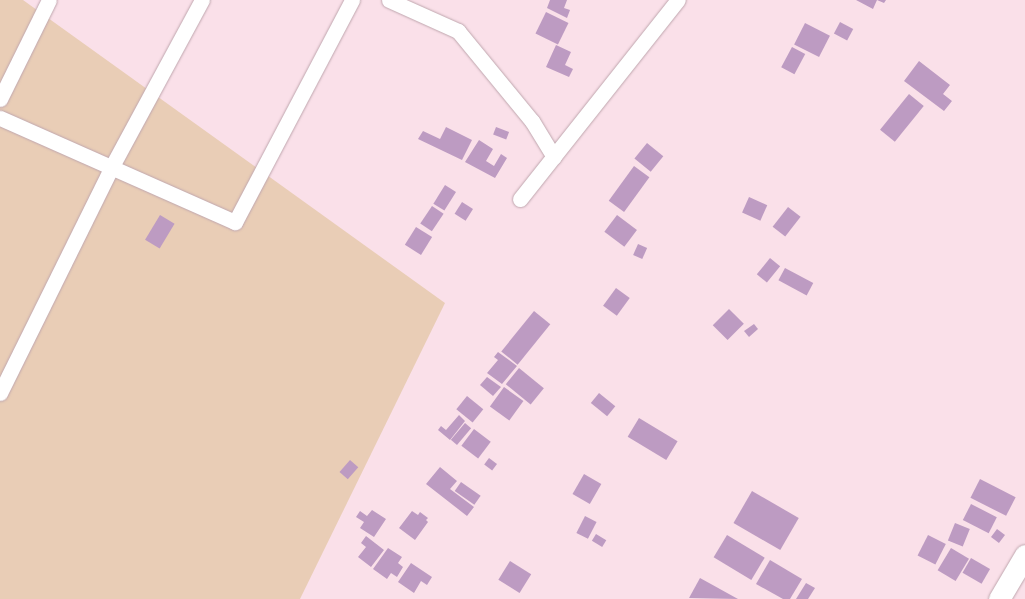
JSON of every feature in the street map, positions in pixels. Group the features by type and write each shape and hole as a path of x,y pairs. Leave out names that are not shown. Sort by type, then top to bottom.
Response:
{"street":[{"path":"0,99 49,0"},
{"path":"0,393 110,168 202,0"},
{"path":"0,118 235,222 352,0"},
{"path":"389,0 458,31 532,121 554,157"},
{"path":"520,199 678,0"},
{"path":"999,599 1025,555"}],"shaded area":[{"path":"0,0 23,0 445,303 300,599 0,599"}],"building":[{"path":"550,0 567,0 564,8 570,10 567,18 547,8"},
{"path":"856,0 877,0 873,9"},
{"path":"546,12 568,23 558,45 535,34"},
{"path":"840,22 853,29 847,41 834,33"},
{"path":"805,23 830,36 819,57 794,44"},
{"path":"556,45 571,52 565,65 573,69 569,77 546,67"},
{"path":"792,47 805,54 794,74 781,67"},
{"path":"919,61 950,85 943,94 952,101 944,111 904,81"},
{"path":"909,94 924,106 895,142 880,130"},
{"path":"446,127 472,140 462,160 418,139 423,131 440,139"},
{"path":"496,127 509,132 506,139 493,134"},
{"path":"479,140 493,149 486,161 494,166 501,154 507,158 495,178 465,162"},
{"path":"647,143 663,156 651,172 634,159"},
{"path":"634,166 649,177 624,212 609,201"},
{"path":"445,185 456,192 444,211 433,204"},
{"path":"749,197 767,205 760,221 742,213"},
{"path":"462,202 473,209 466,221 455,214"},
{"path":"432,206 444,214 432,231 420,223"},
{"path":"788,207 801,217 785,237 773,227"},
{"path":"160,215 175,224 160,249 145,240"},
{"path":"617,215 637,230 624,247 604,232"},
{"path":"416,227 432,237 421,255 405,245"},
{"path":"638,244 647,248 642,259 633,255"},
{"path":"770,258 780,266 767,283 757,274"},
{"path":"785,268 813,283 807,295 778,280"},
{"path":"616,288 630,298 617,316 603,306"},
{"path":"729,309 744,324 728,340 713,325"},
{"path":"534,311 550,324 518,365 501,351"},
{"path":"754,324 758,329 749,337 744,331"},
{"path":"498,352 517,366 502,384 487,373 498,360 494,357"},
{"path":"519,368 544,388 531,404 506,384"},
{"path":"487,377 501,387 493,396 480,385"},
{"path":"504,387 523,401 509,421 490,406"},
{"path":"599,393 615,406 607,416 591,403"},
{"path":"467,396 483,409 473,422 456,409"},
{"path":"459,415 465,421 450,440 438,430 441,426 446,430"},
{"path":"639,418 678,441 666,460 628,437"},
{"path":"465,423 471,428 457,445 451,440"},
{"path":"474,429 491,442 478,458 461,446"},
{"path":"489,458 497,464 492,470 484,464"},
{"path":"350,460 358,467 348,479 340,472"},
{"path":"440,467 457,481 450,489 474,507 467,516 426,484"},
{"path":"584,474 601,484 590,504 572,494"},
{"path":"980,479 1016,497 1006,516 970,498"},
{"path":"461,482 481,496 474,505 455,491"},
{"path":"752,491 799,518 780,550 734,523"},
{"path":"971,504 997,517 989,533 963,520"},
{"path":"372,510 386,519 374,537 360,528 364,522 356,517 360,511 367,516"},
{"path":"412,511 418,515 420,512 428,518 426,520 428,522 415,540 399,528"},
{"path":"585,516 597,522 588,539 576,533"},
{"path":"955,523 970,529 963,547 948,541"},
{"path":"997,529 1005,535 999,543 991,537"},
{"path":"596,534 606,540 602,547 592,541"},
{"path":"727,535 765,558 751,580 714,557"},
{"path":"928,535 946,544 935,565 918,555"},
{"path":"366,536 384,550 371,567 358,557 366,547 361,543"},
{"path":"388,548 402,557 398,563 403,567 397,577 391,573 387,579 373,569"},
{"path":"951,548 969,559 956,581 938,570"},
{"path":"971,558 990,569 982,584 962,573"},
{"path":"770,560 802,579 790,599 783,599 756,584"},
{"path":"510,561 531,574 520,593 498,580"},
{"path":"411,563 432,577 427,585 421,581 414,593 398,582"},
{"path":"700,578 738,599 689,598"},
{"path":"806,583 815,588 808,599 796,599"}]}
